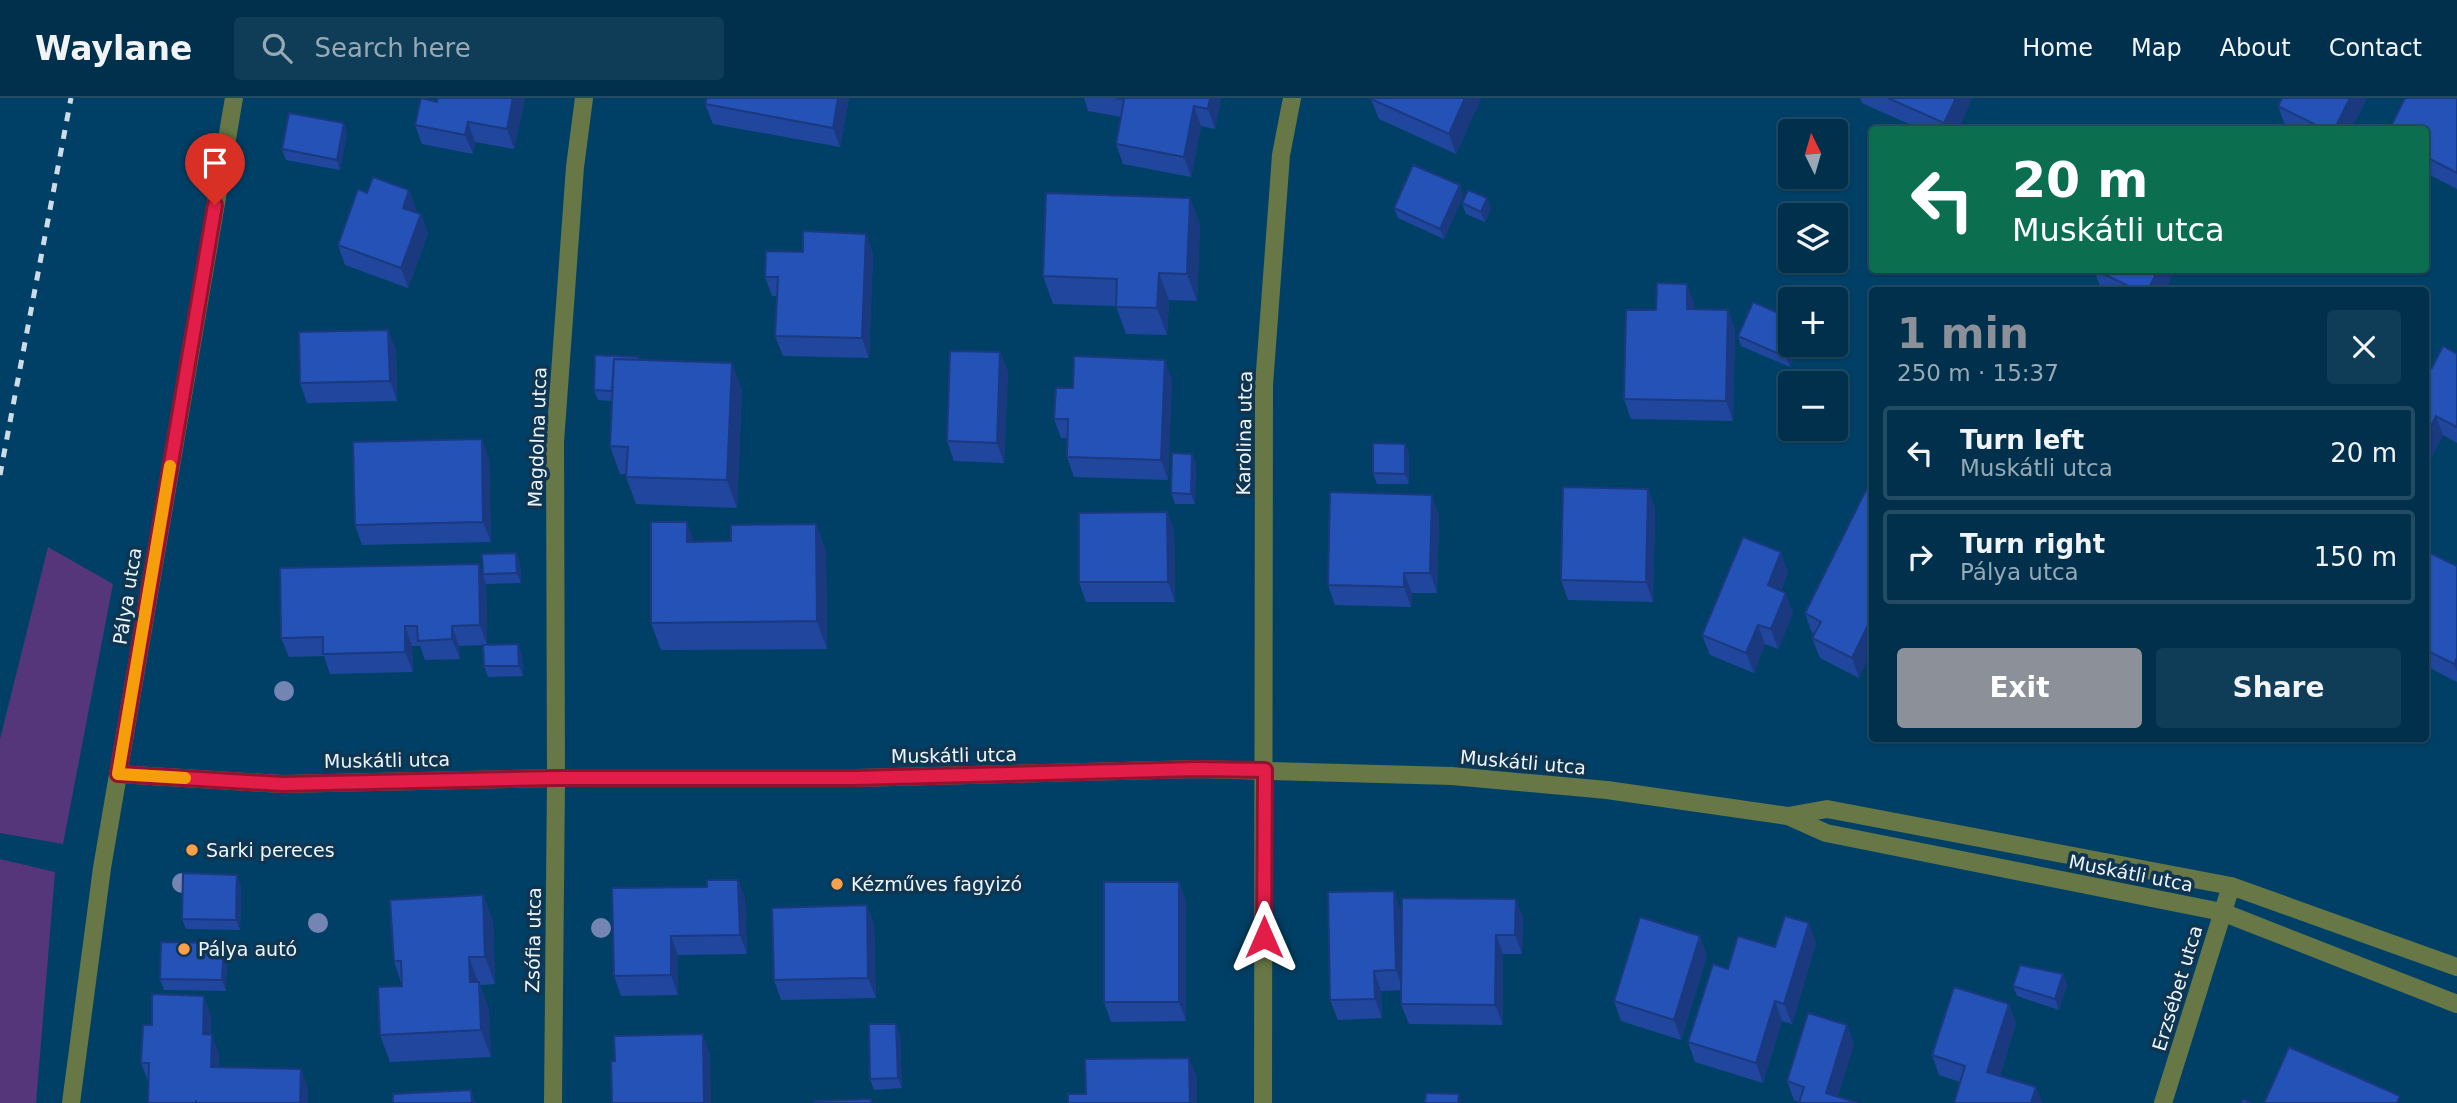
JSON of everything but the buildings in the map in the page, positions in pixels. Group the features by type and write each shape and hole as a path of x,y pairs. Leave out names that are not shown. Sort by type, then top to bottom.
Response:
{"street":[{"name":"Pálya utca","path":"71,1103 102,868 234,98"},
{"name":"Magdolna utca","path":"556,778 555,442 575,167 584,98"},
{"name":"Karolina utca","path":"1263,1103 1265,385 1281,155 1292,98"},
{"name":"Muskátli utca","path":"118,774 282,784 556,778 856,778 1197,769 1478,779 1607,790 1788,817 1826,833 2222,912 2457,1004"},
{"name":"Zsófia utca","path":"553,1103 556,778"},
{"name":"Muskátli utca","path":"1788,817 1827,809 2231,886 2457,967"},
{"name":"Erzsébet utca","path":"2163,1103 2231,886"}],"shaded area":[{"path":"48,547 113,584 63,844 0,833 0,739"},
{"path":"0,859 55,872 36,1103 0,1103"}],"railway":[{"path":"0,475 71,98"}],"slow traffic":[{"path":"170,466 118,774 185,778"}],"place":[{"name":"Sarki pereces","path":"192,850"},
{"name":"Kézműves fagyizó","path":"837,884"},
{"name":"Pálya autó","path":"184,949"}],"route":[{"path":"215,205 118,774 282,784 556,778 856,778 1197,769 1265,770 1264,937"}]}
